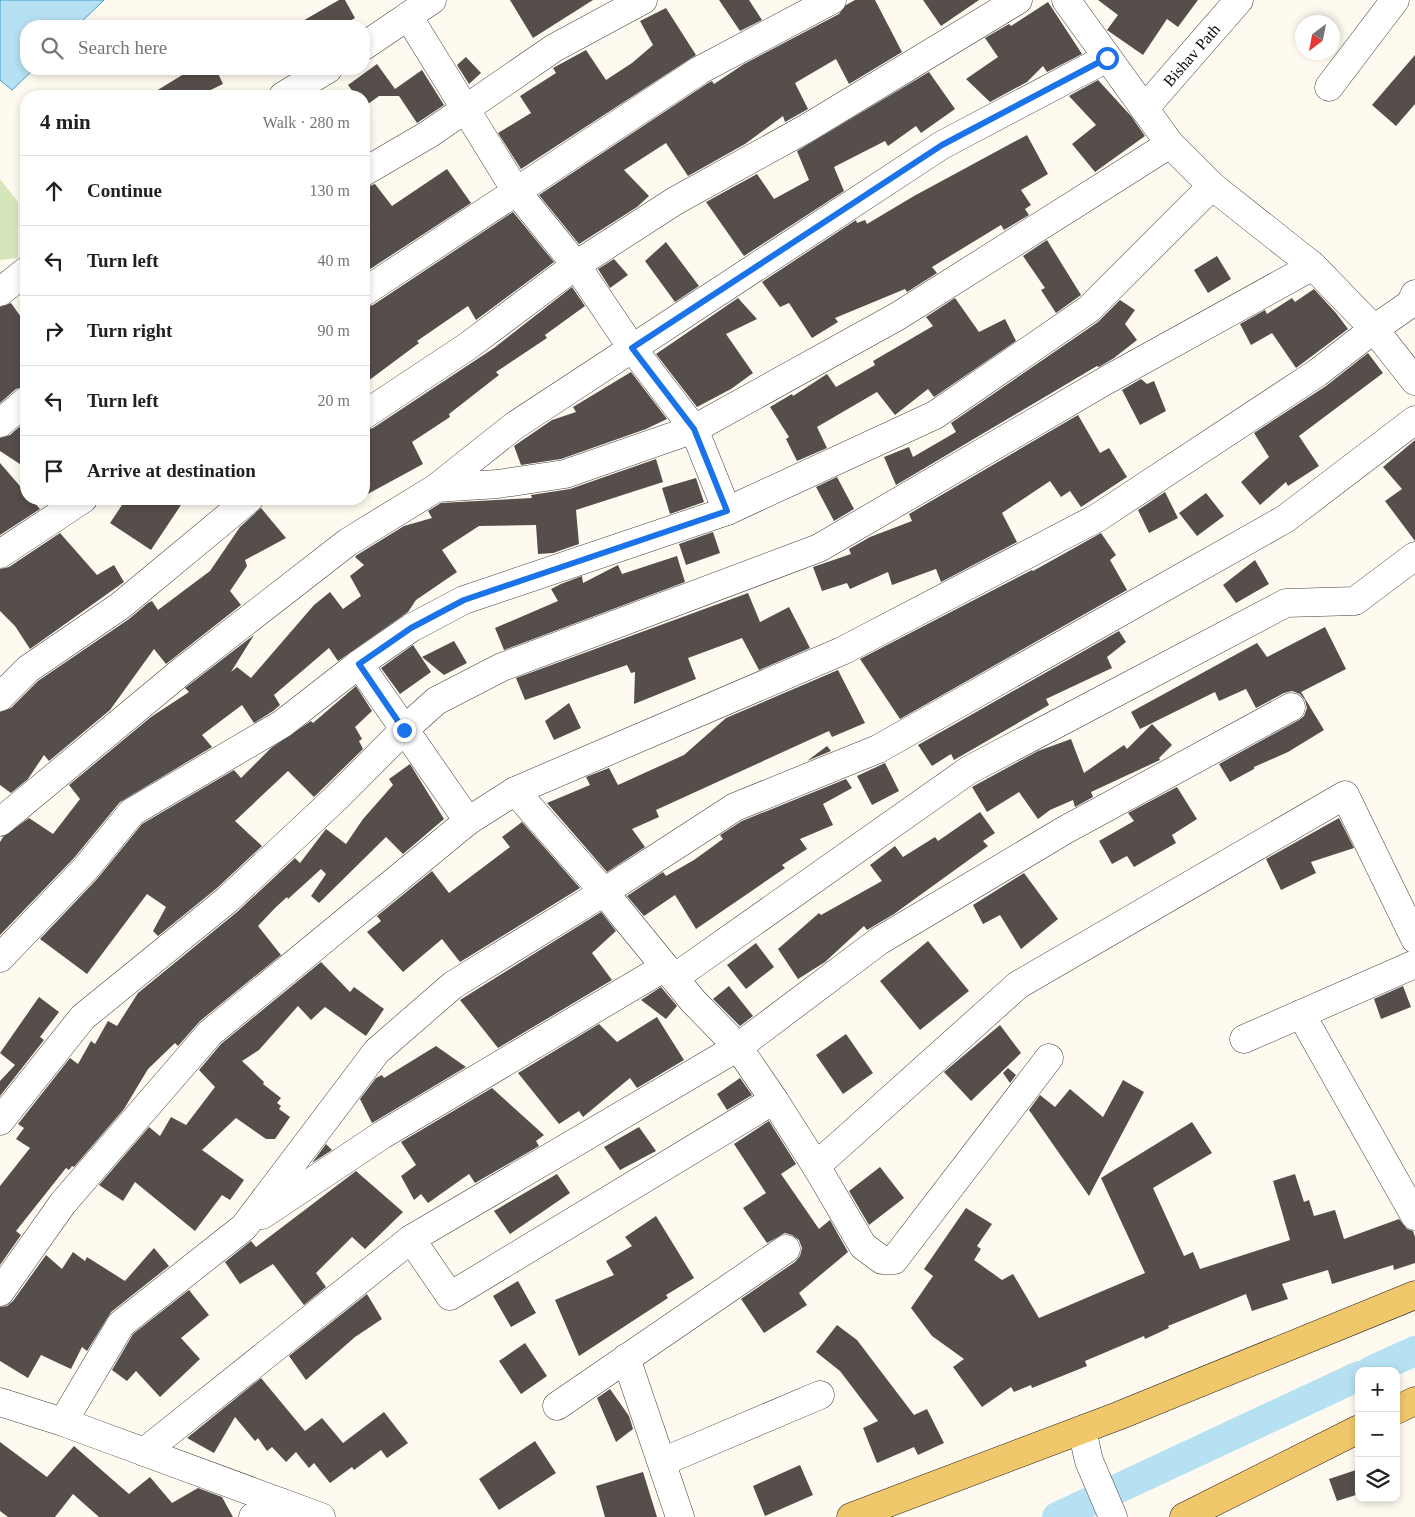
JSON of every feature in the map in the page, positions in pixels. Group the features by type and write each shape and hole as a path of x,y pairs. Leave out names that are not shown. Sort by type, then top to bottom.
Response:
{"main road":[{"path":"851,1517 1082,1430 1415,1295"},
{"path":"1400,1408 1415,1401"},
{"path":"1184,1517 1355,1431"}],"street":[{"path":"370,42 432,0"},
{"path":"370,168 429,134 554,48 643,0"},
{"path":"370,288 700,70 832,0"},
{"path":"370,411 468,346 576,265 675,201 807,128 1018,0"},
{"path":"1066,0 1170,144 1212,186 1313,266 1374,329 1415,381"},
{"name":"Bishav Path","path":"1144,108 1239,0"},
{"path":"1329,87 1395,0"},
{"path":"408,16 464,110 516,191 576,265 632,348 694,429 727,511"},
{"path":"0,822 182,671 348,542 436,488 514,426 942,145 1107,58"},
{"path":"294,90 318,75"},
{"path":"436,488 498,484 565,474 694,429 898,316 1170,144"},
{"path":"0,958 86,868 132,812 282,724 359,664 411,628 464,600 727,511 935,415 1089,309 1212,186"},
{"path":"0,1122 82,1017 227,900 336,799 404,730 436,701 502,667 819,548 1105,381 1313,266"},
{"path":"0,292 20,276"},
{"path":"0,1292 63,1203 210,1033 468,821 515,791 842,651 1097,518 1317,373 1410,304 1415,294"},
{"path":"0,423 20,406"},
{"path":"244,1227 377,1051 453,985 604,892 735,807 878,749 1285,519 1415,420"},
{"path":"0,554 74,505"},
{"path":"0,697 28,669 120,606 242,505"},
{"path":"63,1422 121,1324 244,1227 382,1135 670,972 969,770 1286,602 1355,600 1415,556"},
{"path":"359,664 468,821"},
{"path":"144,1452 410,1239 738,1047 879,941 1065,830 1291,707"},
{"path":"515,791 604,892 670,972 738,1047 816,1166 863,1246 882,1260 894,1260 1049,1058"},
{"path":"816,1166 1018,985 1345,795 1415,939"},
{"path":"1244,1039 1415,964"},
{"path":"1301,1014 1415,1216"},
{"path":"410,1239 450,1296 774,1100"},
{"path":"557,1406 786,1249"},
{"path":"626,1358 680,1517"},
{"path":"662,1462 820,1395"},
{"path":"0,1402 63,1422 321,1517"},
{"path":"1082,1430 1089,1461 1113,1517"},
{"path":"253,1517 280,1502"}],"green space":[{"path":"0,179 18,202 18,258 0,260"}],"water":[{"path":"0,0 104,0 83,20 20,20 20,75 28,75 12,90 0,80"}],"building":[{"path":"339,0 345,0 355,18 352,20 304,20"},
{"path":"510,0 593,0 533,38"},
{"path":"719,0 749,0 762,20 740,31"},
{"path":"855,0 875,0 902,52 849,84 836,59 795,83 808,109 785,122 783,116 745,144 688,176 666,143 624,170 649,196 637,207 579,244 539,195 708,83 712,81 714,84 744,64 839,14 846,5"},
{"path":"923,0 979,0 941,26"},
{"path":"1098,0 1198,0 1178,27 1167,19 1143,55 1107,30 1118,15"},
{"path":"1048,2 1082,54 1047,72 1043,66 1027,82 990,102 966,79 998,57 985,38 1009,24 1011,26"},
{"path":"666,8 696,55 521,169 498,133 531,113 520,96 556,73 553,68 586,50 606,80 632,63 653,45 640,21"},
{"path":"1415,55 1415,104 1396,126 1372,105"},
{"path":"466,57 481,73 469,84 457,65"},
{"path":"377,64 395,89 422,70 444,105 417,123 399,96 379,96 370,103 370,90 352,90 348,85 362,75 370,75 370,69"},
{"path":"929,72 955,109 921,133 916,126 888,146 885,141 834,167 844,191 744,256 706,202 757,174 774,199 809,180 797,151"},
{"path":"182,75 219,75 223,84 210,90 158,90"},
{"path":"1098,80 1131,116 1145,136 1095,172 1072,144 1096,125 1069,96"},
{"path":"1027,135 1048,174 1021,190 1031,205 1025,209 1029,215 1004,230 1001,225 932,267 937,273 907,292 905,289 835,318 838,322 812,338 789,303 780,307 762,282 856,220 857,223 865,220 867,224 914,196"},
{"path":"447,169 471,203 370,269 370,186 375,184 392,206"},
{"path":"513,212 554,262 476,320 468,306 417,341 419,343 370,380 370,306"},
{"path":"1047,240 1081,295 1056,313 1041,290 1045,288 1023,256"},
{"path":"666,242 699,286 675,302 645,261"},
{"path":"1217,256 1231,279 1208,293 1194,270"},
{"path":"614,259 628,275 610,288 598,269"},
{"path":"572,287 585,306 545,335 547,338 496,372 499,375 449,414 450,417 412,442 423,464 370,493 370,429 494,348"},
{"path":"1314,289 1348,329 1296,368 1272,333 1251,345 1240,324 1265,310 1267,314 1292,298 1295,302"},
{"path":"738,298 757,319 726,334 753,373 731,389 697,407 656,354"},
{"path":"955,298 979,332 1005,319 1016,341 934,397 928,389 895,415 877,392 817,427 827,448 797,461 786,439 789,437 770,407 792,394 793,396 827,374 836,387 875,365 873,361 933,326 926,317"},
{"path":"1120,300 1135,310 1125,324 1137,340 1114,358 1099,367 1097,366 896,485 884,457 909,447 913,457 956,432 951,423 1098,322"},
{"path":"11,303 20,316 20,388 0,403 0,307"},
{"path":"1368,353 1383,373 1299,436 1319,466 1288,486 1286,482 1260,505 1241,482 1269,457 1254,433 1326,386"},
{"path":"631,372 667,419 646,429 561,459 521,465 514,446 552,420 576,412 573,407"},
{"path":"1141,379 1147,384 1154,381 1166,411 1140,425 1122,390"},
{"path":"1078,415 1100,453 1109,448 1127,477 1081,507 1070,491 1061,497 1050,481 1002,513 1017,542 941,582 936,569 892,585 888,572 850,589 847,583 822,591 813,567 851,554 849,549 870,537 912,521 909,514"},
{"path":"20,426 20,464 0,451 0,438 10,435"},
{"path":"1415,440 1415,541 1385,501 1402,489 1383,467"},
{"path":"656,459 663,482 576,510 579,544 553,553 538,554 536,525 479,526 442,550 457,572 416,600 408,612 338,661 329,648 274,695 280,705 273,711 254,723 242,705 202,735 212,747 120,802 74,858 0,935 0,842 3,837 29,818 53,834 80,799 69,785 151,717 189,692 185,688 254,635 231,672 237,667 251,678 314,605 330,592 343,609 361,596 350,576 364,565 355,557 357,555 404,526 432,518 428,511 441,503 532,498 531,495 570,489"},
{"path":"0,463 20,486 20,505 36,505 40,509 0,535"},
{"path":"837,477 854,509 834,521 816,487"},
{"path":"696,478 704,502 670,514 662,488"},
{"path":"1165,492 1178,518 1149,533 1138,510"},
{"path":"1206,493 1224,516 1197,536 1179,513"},
{"path":"122,505 181,505 151,550 110,523"},
{"path":"261,508 286,538 245,560 247,566 230,591 241,605 166,664 154,649 110,710 49,761 44,755 28,779 11,793 0,785 0,712 11,708 38,681 129,619 148,603 152,601 158,610 210,571 240,527"},
{"path":"713,532 720,553 686,565 679,544"},
{"path":"60,533 97,575 114,565 124,582 30,649 15,626 0,611 0,569 9,567"},
{"path":"1101,533 1116,555 1110,560 1127,590 900,719 860,659 1033,571"},
{"path":"677,556 685,582 504,650 495,628 558,601 551,589 582,576 583,583 618,565 622,574"},
{"path":"1255,560 1269,584 1236,603 1223,585"},
{"path":"748,593 760,622 789,607 810,648 759,670 742,638 688,658 696,679 634,704 635,672 631,673 627,665 525,700 516,678"},
{"path":"1325,627 1346,669 1301,692 1324,730 1288,752 1254,767 1254,769 1230,782 1219,764 1304,716 1307,708 1305,700 1300,694 1292,691 1284,693 1256,708 1246,689 1219,701 1215,692 1140,729 1131,712 1257,643 1267,657"},
{"path":"1119,631 1126,642 1107,657 1112,668 1046,699 1049,705 954,760 951,754 932,766 918,745"},
{"path":"454,641 467,663 444,675 422,657"},
{"path":"413,645 431,672 400,694 381,668"},
{"path":"838,670 865,723 832,737 829,731 656,810 659,817 632,829 645,847 607,872 547,803 590,785 586,777 609,768 618,785 684,755 726,718"},
{"path":"356,686 372,711 355,727 362,739 359,741 363,749 314,797 288,771 235,821 262,846 217,888 158,936 153,931 166,907 147,894 87,974 40,939 97,879 142,824 234,770 241,778 271,748 311,721 313,723"},
{"path":"569,703 581,728 554,740 545,721"},
{"path":"1152,724 1172,745 1159,758 1160,760 1091,792 1093,797 1075,807 1073,800 1050,810 1038,819 1019,792 987,812 972,787 1038,751 1071,739 1084,773 1124,745 1127,749"},
{"path":"827,746 831,751 807,761"},
{"path":"885,763 899,791 872,805 857,776"},
{"path":"410,764 444,819 403,854 386,837 319,903 311,896 326,874 321,869 288,899 287,897 275,908 258,926 281,955 200,1021 178,1046 175,1043 148,1069 124,1109 74,1167 72,1166 69,1170 66,1168 16,1231 21,1235 0,1265 0,1186 30,1148 16,1139 24,1128 18,1124 70,1058 78,1064 91,1041 95,1044 108,1021 117,1026 138,993 237,912 295,858 300,863 326,829 346,844 363,819 393,785 389,779"},
{"path":"846,779 852,788 823,804 833,825 800,839 807,849 782,865 785,868 696,929 675,895 644,916 627,896 663,872 666,876 694,860 723,839 720,835 742,821"},
{"path":"1177,787 1197,819 1172,835 1176,843 1134,867 1127,856 1112,864 1099,841 1134,821 1128,813"},
{"path":"980,812 995,833 983,841 988,846 894,914 867,930 864,926 825,962 798,979 778,949 819,913 821,915 882,881 870,865 895,846 903,857 935,837 938,841"},
{"path":"1339,818 1354,848 1311,862 1316,873 1281,890 1266,859"},
{"path":"522,822 580,888 460,962 442,939 403,972 367,932 381,921 377,916 432,871 449,893 510,847 502,837"},
{"path":"1024,873 1058,919 1021,949 1000,915 983,924 973,905"},
{"path":"601,912 616,931 592,953 612,980 498,1048 460,1000"},
{"path":"928,941 969,991 920,1030 880,981"},
{"path":"756,943 774,967 746,989 727,965"},
{"path":"321,962 350,992 354,987 384,1009 366,1036 325,1007 311,1020 298,1006 259,1050 242,1061 264,1082 263,1084 281,1098 277,1103 281,1106 279,1109 290,1117 275,1139 266,1139 236,1118 202,1150 244,1180 230,1200 222,1195 195,1231 135,1182 123,1201 99,1185 149,1127 160,1136 171,1117 186,1125 215,1087 199,1070 221,1044"},
{"path":"729,986 753,1016 740,1026 713,999"},
{"path":"1403,986 1411,1007 1381,1019 1374,999"},
{"path":"661,987 677,1006 666,1019 641,1000"},
{"path":"39,997 59,1012 40,1037 44,1040 0,1096 0,1081 15,1065 0,1053"},
{"path":"657,1017 684,1060 637,1088 630,1078 583,1117 579,1111 559,1124 518,1073 599,1024 617,1042"},
{"path":"1000,1025 1021,1053 971,1101 944,1072"},
{"path":"846,1034 873,1073 843,1094 816,1055"},
{"path":"436,1046 466,1067 372,1123 360,1099 376,1078 382,1075 384,1078"},
{"path":"1008,1068 1016,1075 1010,1083 1003,1073"},
{"path":"740,1078 752,1095 727,1110 717,1094"},
{"path":"1123,1080 1144,1092 1089,1196 1029,1110 1040,1095 1055,1107 1070,1089 1103,1117"},
{"path":"492,1088 544,1135 536,1141 539,1146 475,1183 469,1174 428,1203 421,1194 414,1200 401,1176 416,1165 401,1142"},
{"path":"769,1121 796,1164 781,1174 819,1229 830,1220 848,1252 799,1293 807,1305 764,1333 741,1299 795,1262 800,1256 802,1248 799,1240 785,1233 767,1243 743,1208 766,1193 734,1144"},
{"path":"1192,1122 1212,1153 1153,1188 1184,1256 1193,1252 1200,1269 1290,1240 1273,1181 1295,1174 1304,1202 1309,1200 1314,1216 1335,1210 1344,1239 1399,1219 1407,1229 1413,1231 1415,1237 1415,1263 1394,1270 1393,1265 1332,1284 1328,1270 1282,1284 1288,1299 1252,1311 1246,1294 1168,1326 1169,1328 1145,1339 1144,1336 1085,1361 1087,1366 1032,1388 1031,1385 1014,1392 1011,1387 982,1407 953,1367 964,1359 932,1336 911,1308 933,1276 924,1269 966,1208 992,1224 977,1246 981,1249 974,1260 1002,1280 1013,1274 1039,1318 1145,1273 1101,1178"},
{"path":"639,1127 656,1151 620,1170 604,1147"},
{"path":"326,1144 332,1150 312,1163"},
{"path":"880,1167 904,1198 869,1225 849,1191"},
{"path":"356,1171 403,1212 365,1249 352,1237 316,1273 326,1287 304,1305 273,1264 240,1284 225,1262 251,1241 256,1247"},
{"path":"557,1174 570,1193 510,1234 494,1211"},
{"path":"656,1216 694,1278 666,1295 668,1298 579,1356 555,1300 614,1275 606,1261 632,1246 625,1237"},
{"path":"154,1248 169,1266 111,1312 87,1351 82,1347 71,1369 41,1355 28,1378 0,1361 0,1307 7,1306 13,1301 46,1255 62,1269 73,1252 85,1261 87,1257 125,1281"},
{"path":"518,1281 536,1313 511,1327 493,1296"},
{"path":"189,1290 209,1315 181,1338 200,1359 160,1397 136,1371 127,1381 112,1370 133,1334"},
{"path":"367,1294 382,1319 355,1337 306,1380 289,1356"},
{"path":"837,1325 857,1340 914,1415 927,1409 944,1443 918,1455 914,1447 877,1463 863,1428 878,1421 840,1371 816,1352"},
{"path":"525,1343 547,1376 521,1394 499,1361"},
{"path":"261,1378 305,1431 322,1418 343,1443 384,1412 408,1443 387,1458 381,1450 354,1470 352,1467 330,1483 314,1463 309,1468 296,1452 286,1462 272,1447 267,1451 258,1438 255,1441 235,1417 214,1453 187,1438"},
{"path":"610,1389 629,1416 633,1429 616,1442 597,1398"},
{"path":"535,1441 556,1473 499,1510 479,1479"},
{"path":"0,1442 47,1477 74,1446 129,1494 150,1477 172,1503 198,1488 222,1497 233,1517 99,1517 73,1494 55,1517 8,1517 0,1511"},
{"path":"800,1465 813,1495 765,1516 753,1486"},
{"path":"1355,1470 1355,1495 1337,1501 1329,1479"},
{"path":"643,1472 657,1517 605,1517 596,1486"}],"waterway":[{"path":"1380,1367 1415,1351"},
{"path":"1057,1517 1355,1378"}],"route":[{"path":"404,730 359,664 411,628 464,600 727,511 694,429 632,348 942,145 1107,58"}]}
